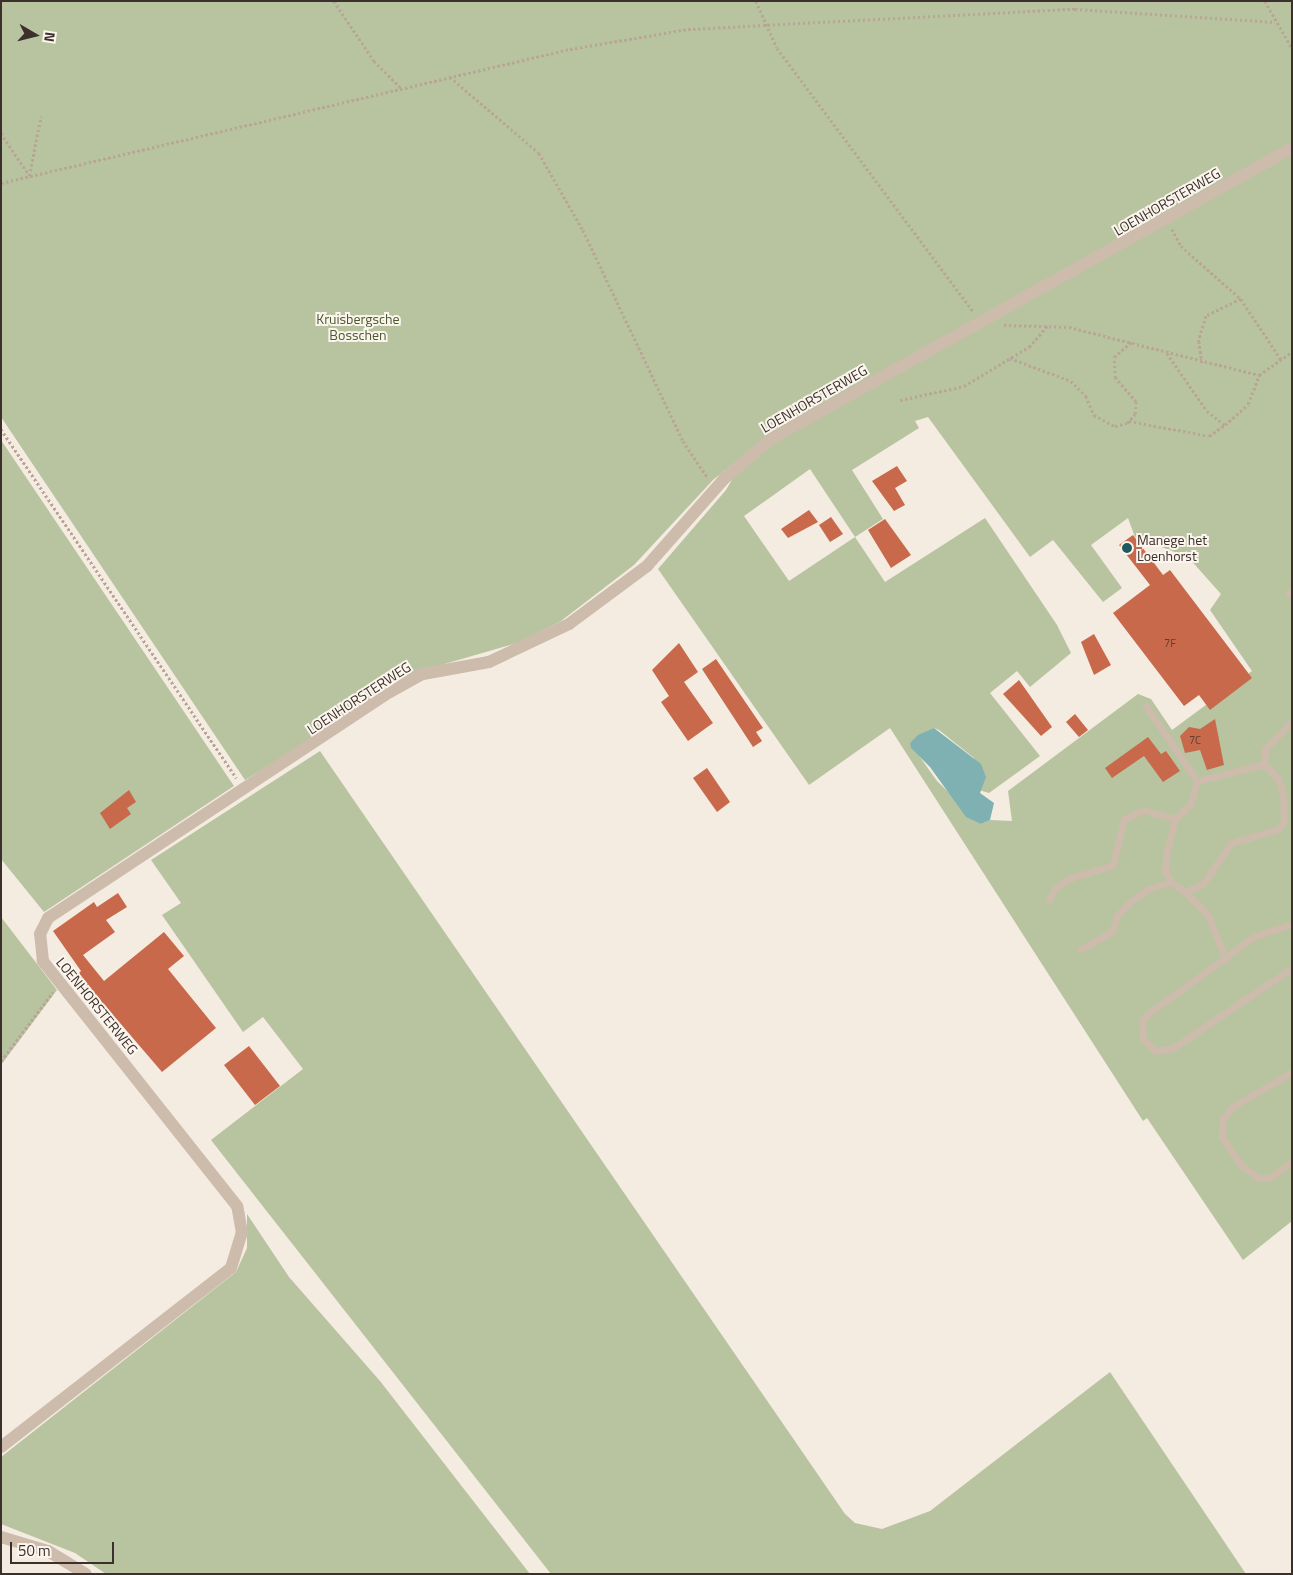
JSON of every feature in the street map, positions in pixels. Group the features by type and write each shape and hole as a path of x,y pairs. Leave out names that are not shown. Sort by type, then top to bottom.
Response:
{"street":[{"name":"LOENHORSTERWEG","path":"1,1447 231,1268 241,1245 237,1206 40,954 40,934 48,918 423,674 489,662 569,624 647,566 715,488 771,439 983,324 1292,148"},
{"path":"1,1537 48,1551 86,1574"}],"lane":[{"path":"1146,706 1197,781 1190,806 1175,819 1165,870 1171,882 1186,892 1208,915 1226,960"},
{"path":"1186,892 1203,884 1231,843 1279,829 1284,821 1283,795 1278,780 1264,764 1265,749 1292,721"},
{"path":"1197,781 1215,780 1233,769 1264,764"},
{"path":"1049,900 1055,888 1071,878 1113,865 1124,819 1144,810 1175,819"},
{"path":"1081,949 1112,932 1117,916 1131,901 1148,889 1171,882"},
{"path":"1292,924 1255,936 1226,960 1146,1017 1140,1029 1148,1045 1155,1051 1173,1048 1292,968"},
{"path":"1292,1072 1232,1107 1223,1119 1222,1137 1241,1165 1259,1178 1270,1178 1292,1162"}],"path":[{"path":"334,1 374,61 401,88"},
{"path":"756,1 777,48 983,324 1049,324 1132,341 1202,363 1260,375"},
{"path":"1265,1 1275,22 1292,48"},
{"path":"1,183 570,49 767,22 1075,9 1275,22"},
{"path":"450,77 539,153 583,230 683,441 715,488"},
{"path":"29,176 42,116"},
{"path":"1,133 29,176"},
{"path":"1167,220 1181,246 1240,299 1282,361"},
{"path":"1202,363 1199,341 1206,316 1240,299"},
{"path":"900,400 964,386 1029,347 1049,324"},
{"path":"1129,421 1136,402 1115,378 1114,357 1132,341"},
{"path":"1166,352 1207,411 1224,424"},
{"path":"1010,358 1071,381 1086,396 1094,415 1115,426 1129,421 1209,436 1248,404 1260,375 1292,352"},
{"path":"1,428 244,790"},
{"path":"1,1060 60,982"}],"green space":[{"name":"Kruisbergsche Bosschen","path":"1,1 1292,1 1292,1221 1243,1260 1147,1118 1143,1121 890,728 809,785 658,569 726,490 748,452 713,480 634,565 561,621 520,642 427,669 245,780 1,417","holes":["928,417 1030,557 1053,540 1103,602 1122,588 1091,545 1128,518 1135,537 1188,557 1221,594 1210,610 1252,671 1172,730 1151,699 1138,694 1008,791 1012,821 990,820 981,824 937,781 910,743 934,728 939,730 974,758 979,790 989,793 1040,756 990,693 1017,671 1030,687 1071,653 1057,625 985,518 885,582 855,537 883,519 852,470 919,428 915,421","810,469 855,537 789,581 744,516"]},
{"path":"1,440 234,786 44,912 1,859"},
{"path":"320,751 845,1514 855,1523 882,1529 930,1511 1110,1372 1246,1574 551,1574 211,1140 303,1069 263,1017 243,1032 162,915 181,903 151,860"},
{"path":"1,917 57,990 1,1065"},
{"path":"247,1214 289,1277 380,1381 530,1574 106,1574 75,1553 1,1524 1,1457 236,1272 247,1248"}],"water":[{"path":"934,728 981,764 986,777 980,793 994,803 990,820 981,824 966,817 930,767 911,748 910,743 918,735"}],"building":[{"path":"897,466 907,481 895,488 905,505 894,511 872,481"},
{"path":"809,510 818,522 788,538 781,529"},
{"path":"831,517 843,534 830,542 819,525"},
{"path":"885,519 911,555 891,568 868,530"},
{"path":"1133,535 1163,575 1170,570 1252,678 1210,710 1199,695 1184,706 1113,613 1150,585 1119,545"},
{"path":"1094,634 1111,665 1094,675 1081,642"},
{"path":"679,643 698,672 684,682 713,723 688,741 661,702 669,696 652,670"},
{"path":"716,659 763,728 756,732 762,741 753,747 702,669"},
{"path":"1019,680 1052,727 1041,736 1003,694"},
{"path":"1075,714 1088,730 1079,737 1066,722"},
{"path":"1215,719 1224,765 1207,770 1200,750 1185,753 1180,736 1189,727 1200,729"},
{"path":"1148,737 1161,754 1166,751 1180,771 1163,782 1144,756 1112,778 1105,768"},
{"path":"707,768 730,802 717,812 693,778"},
{"path":"129,790 136,802 127,808 131,814 110,829 100,813"},
{"path":"118,893 127,907 106,920 115,932 83,955 104,981 164,932 184,956 168,969 216,1028 162,1072 78,974 81,971 53,931 94,902 97,907"},
{"path":"249,1046 280,1086 255,1105 224,1065"}],"place":[{"name":"Manege het Loenhorst","path":"1127,548"}]}
